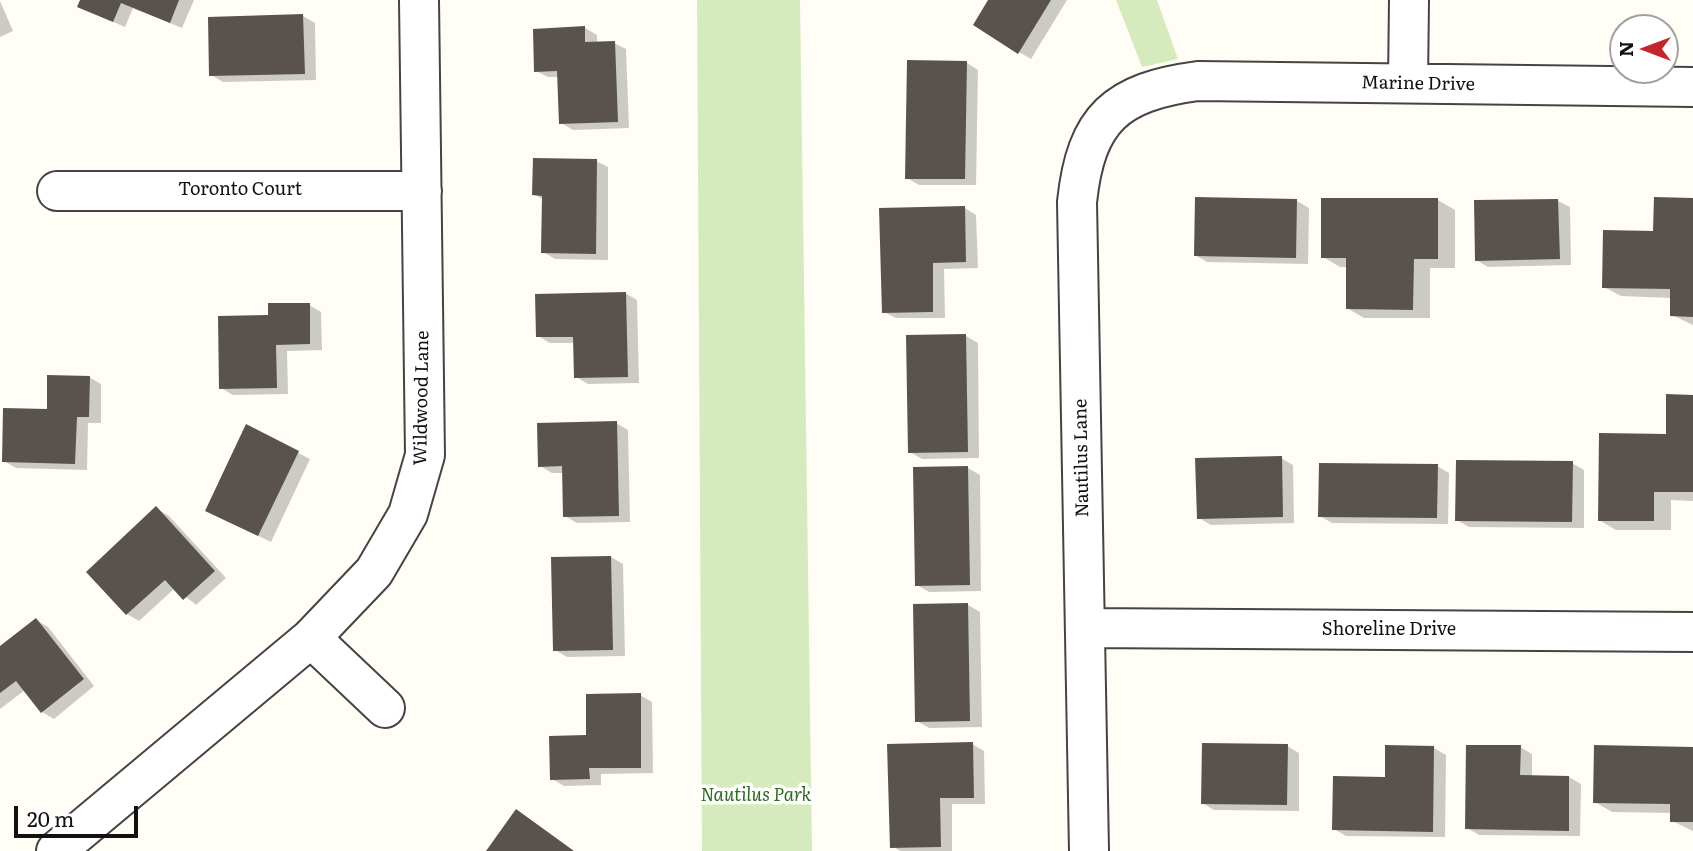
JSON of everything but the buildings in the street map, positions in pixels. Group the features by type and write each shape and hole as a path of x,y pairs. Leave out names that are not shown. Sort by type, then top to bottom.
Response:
{"street":[{"name":"Wildwood Lane","path":"56,851 311,638 380,563 408,514 425,455 419,0"},
{"path":"1408,83 1409,0"},
{"name":"Marine Drive","path":"1144,91 1198,81 1693,87"},
{"name":"Nautilus Lane","path":"1089,851 1077,202 1079,180 1092,138 1122,102 1144,91"},
{"name":"Toronto Court","path":"57,191 422,191"},
{"name":"Shoreline Drive","path":"1086,628 1693,632"},
{"path":"311,638 385,708"}],"green space":[{"name":"Nautilus Park","path":"697,0 800,0 812,851 702,851"},
{"path":"1116,0 1157,0 1178,59 1142,67"}]}
